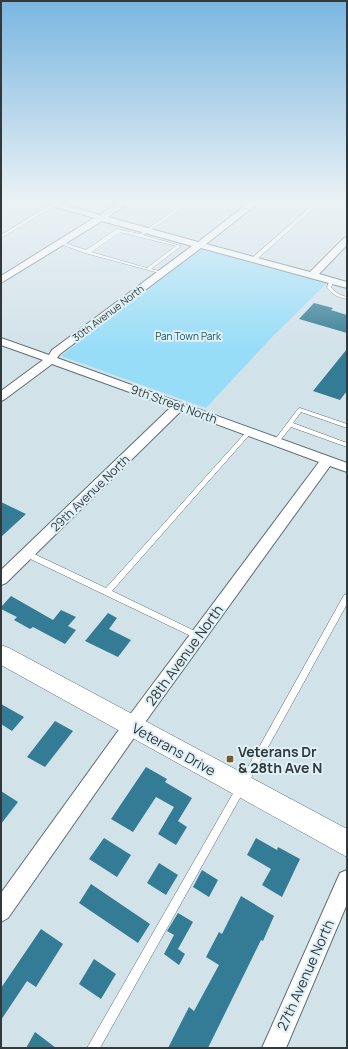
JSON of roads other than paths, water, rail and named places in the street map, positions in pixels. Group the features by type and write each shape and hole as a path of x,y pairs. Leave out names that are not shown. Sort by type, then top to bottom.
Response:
{"main road":[{"name":"Veterans Drive","path":"1,654 347,844"}],"street":[{"path":"1,280 47,251"},
{"name":"30th Avenue North","path":"1,397 51,359 56,352 192,251"},
{"path":"221,251 347,285"},
{"path":"312,276 336,251"},
{"name":"9th Street North","path":"1,341 347,468"},
{"name":"29th Avenue North","path":"1,579 179,406"},
{"name":"28th Avenue North","path":"1,910 132,726 328,461"},
{"name":"27th Avenue North","path":"274,1048 347,880"}],"lane":[{"path":"85,251 161,273"},
{"path":"148,269 172,251"},
{"path":"253,260 263,251"},
{"path":"332,281 328,287 332,292 336,295 347,298"},
{"path":"276,442 300,410 347,426"},
{"path":"289,424 347,445"},
{"path":"107,592 249,432"},
{"path":"27,554 198,636"},
{"path":"93,1048 242,786 347,597"}],"place":[{"name":"Veterans Dr & 28th Ave N","path":"230,759"}],"park label":[{"name":"Pan Town Park","path":"188,336"}]}
